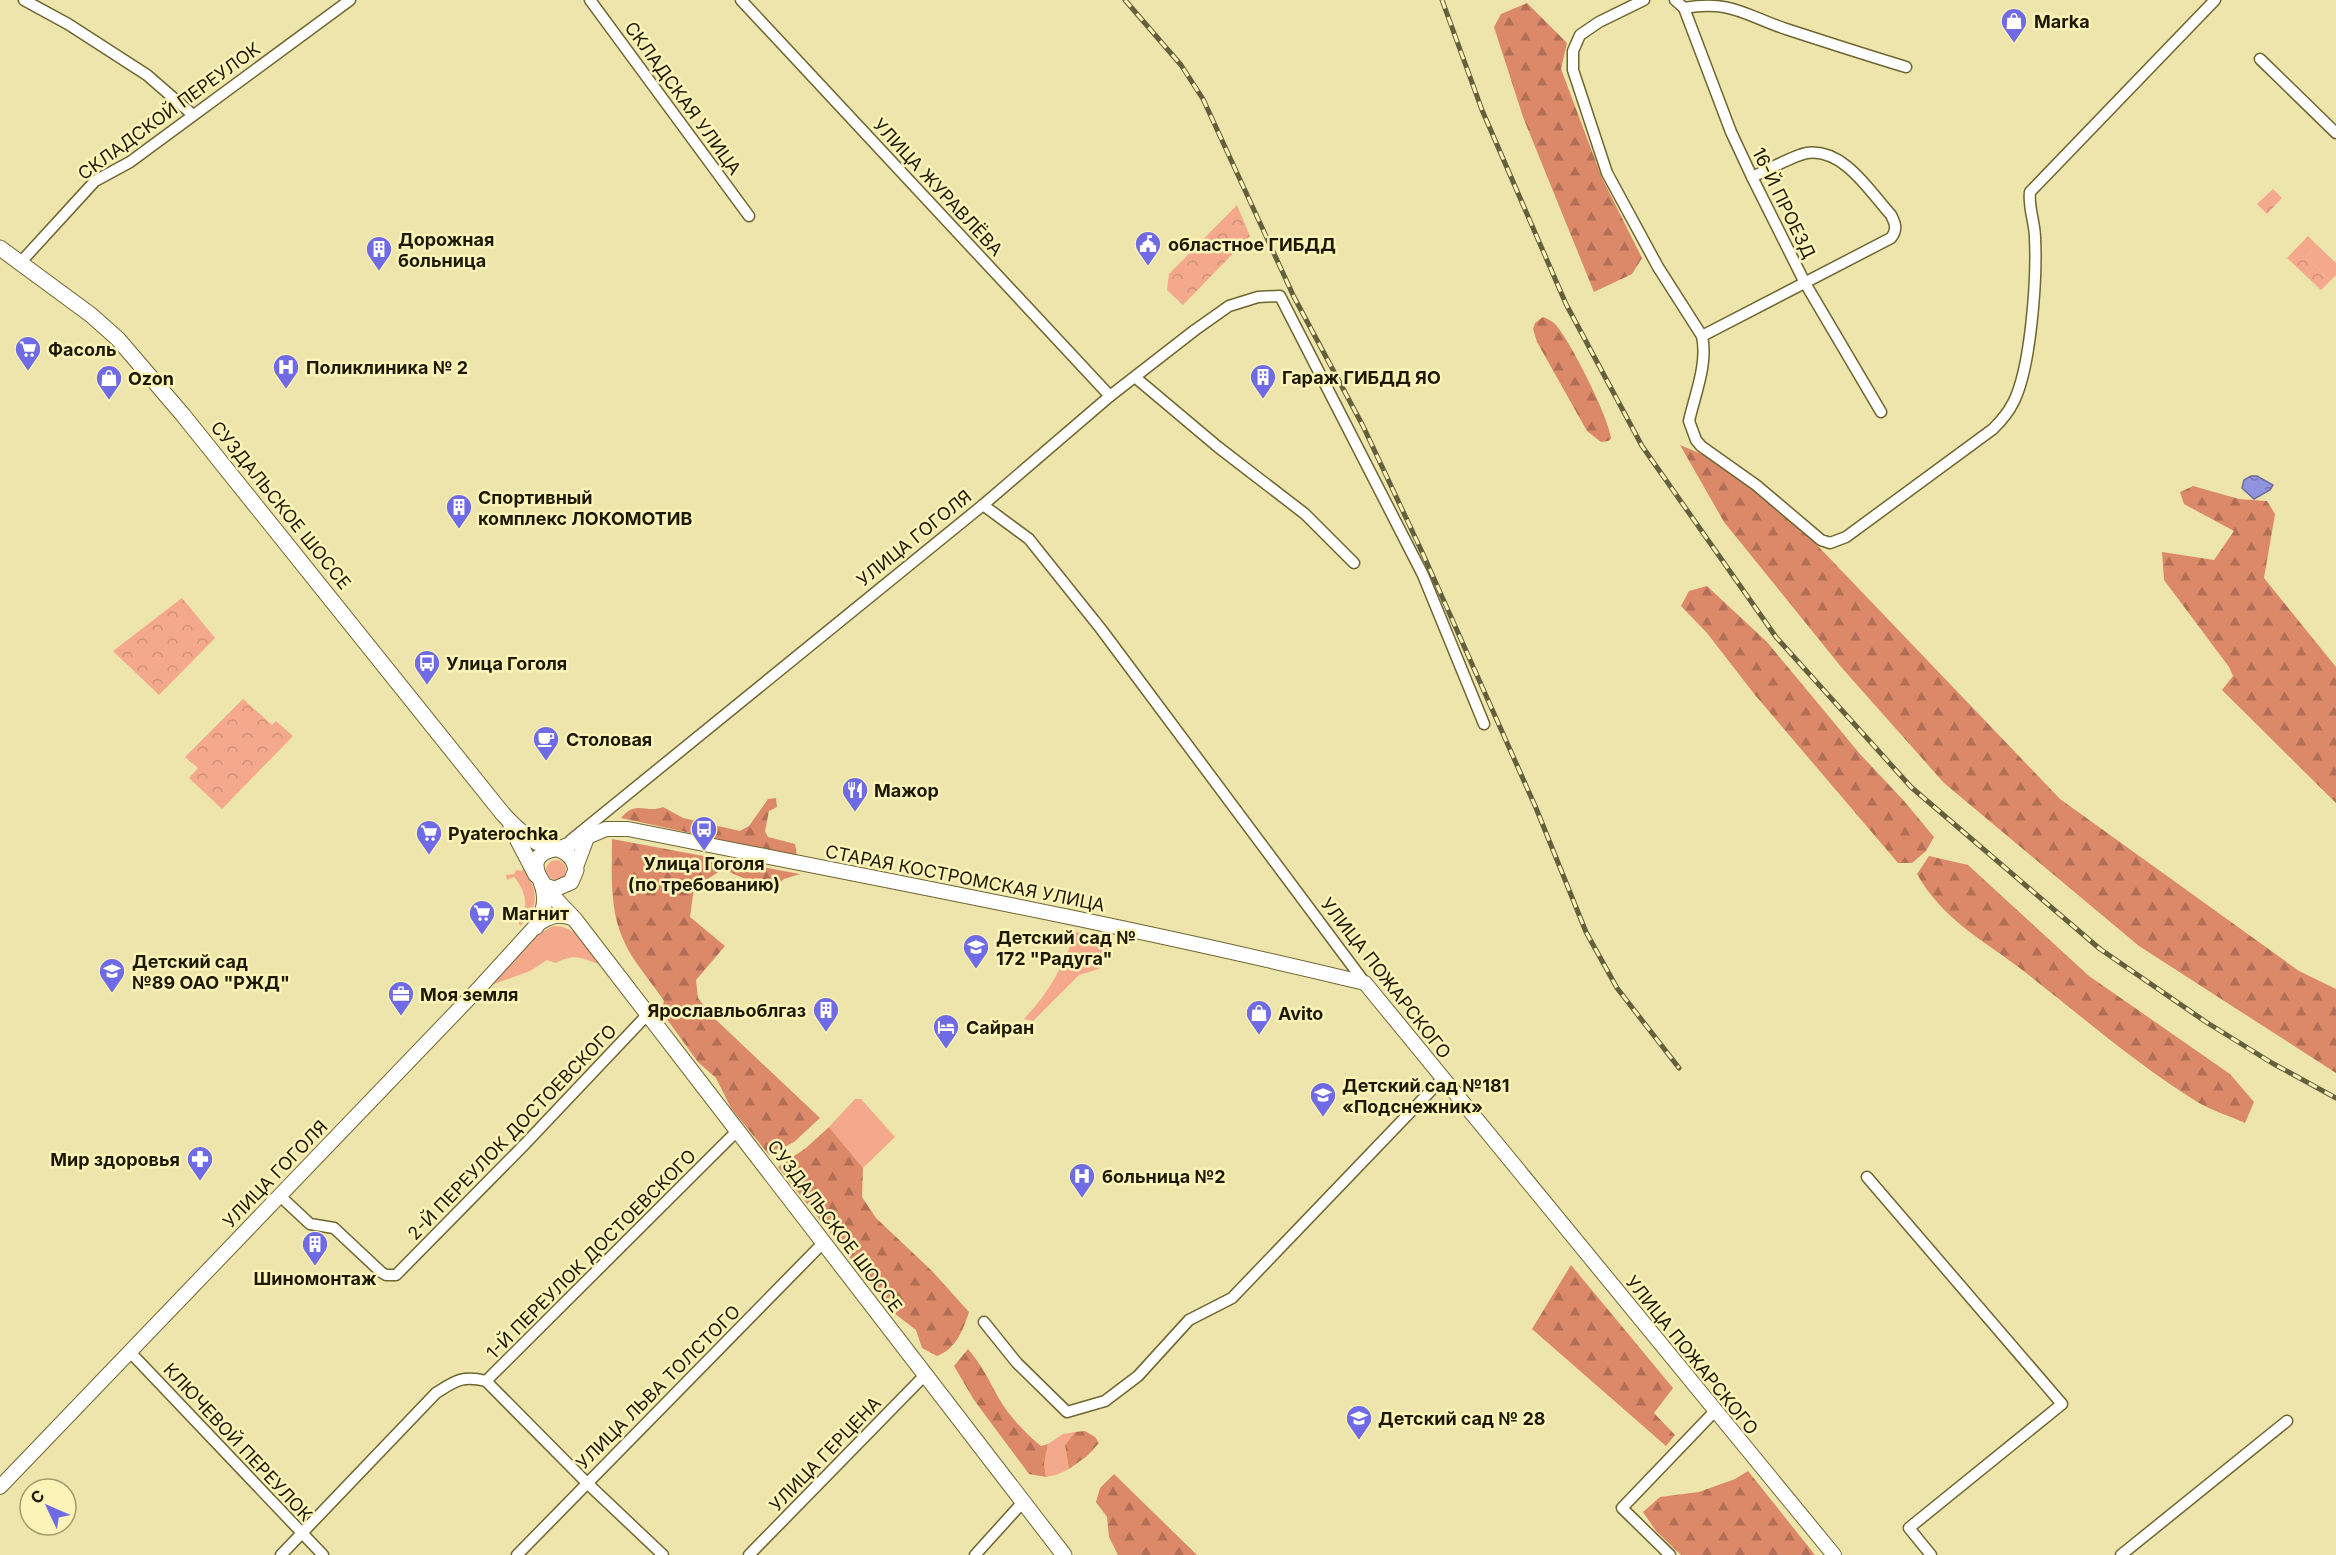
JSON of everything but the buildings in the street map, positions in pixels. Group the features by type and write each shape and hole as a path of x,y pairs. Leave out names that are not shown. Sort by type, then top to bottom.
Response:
{"main road":[{"name":"СУЗДАЛЬСКОЕ ШОССЕ","path":"0,248 91,315 118,339 272,524 503,814 541,882 575,920 1064,1555"},
{"name":"СУЗДАЛЬСКОЕ ШОССЕ","path":"503,814 528,836 558,848"},
{"path":"536,927 545,905 546,895 541,882 537,864 539,858 549,850 558,848 570,855 574,875 555,889 541,882"},
{"name":"СУЗДАЛЬСКОЕ ШОССЕ","path":"574,875 571,900 575,920"}],"street":[{"path":"24,0 68,24 147,75 193,115"},
{"name":"СКЛАДСКОЙ ПЕРЕУЛОК","path":"20,263 95,181 130,162 350,0"},
{"name":"СКЛАДСКАЯ УЛИЦА","path":"590,0 749,216"},
{"name":"УЛИЦА ЖУРАВЛЁВА","path":"741,0 1110,396"},
{"path":"1644,0 1599,22 1580,35 1573,51 1573,70 1607,173 1658,267 1702,336 1705,348 1704,361 1689,421 1696,440 1708,452 1756,485 1821,540 1830,543 1846,537 1893,503 1993,429 2006,415 2018,393 2030,332 2036,260 2035,231 2029,198 2032,188 2215,0"},
{"path":"1679,4 1737,9 1782,28 1906,67"},
{"name":"16-Й ПРОЕЗД","path":"1679,4 1731,132 1752,177 1805,283 1881,412"},
{"path":"2260,59 2336,133"},
{"path":"1702,336 1891,238 1895,233 1891,214 1842,162 1807,153 1752,177"},
{"name":"УЛИЦА ГОГОЛЯ","path":"558,848 983,505 1110,396 1229,306 1258,297 1280,296 1424,575 1484,724"},
{"path":"1136,378 1218,447 1305,514 1354,563"},
{"name":"УЛИЦА ПОЖАРСКОГО","path":"983,505 1029,539 1101,629 1365,983 1834,1555"},
{"name":"УЛИЦА ГОГОЛЯ","path":"0,1487 536,927 574,875 588,835 598,818"},
{"name":"СТАРАЯ КОСТРОМСКАЯ УЛИЦА","path":"558,848 588,835 611,829 628,829 999,902 1256,957 1365,983"},
{"path":"536,927 555,915 565,915 575,920"},
{"name":"2-Й ПЕРЕУЛОК ДОСТОЕВСКОГО","path":"280,1196 310,1224 334,1228 386,1275 396,1275 525,1144 647,1015"},
{"path":"984,1322 1017,1363 1067,1412 1105,1401 1138,1376 1189,1320 1232,1298 1443,1078"},
{"name":"1-Й ПЕРЕУЛОК ДОСТОЕВСКОГО","path":"281,1555 436,1394 455,1381 470,1377 486,1381 737,1131"},
{"path":"1867,1177 2062,1404 1910,1528 1931,1555"},
{"name":"УЛИЦА ЛЬВА ТОЛСТОГО","path":"517,1555 824,1242"},
{"name":"КЛЮЧЕВОЙ ПЕРЕУЛОК","path":"130,1352 323,1555"},
{"name":"УЛИЦА ГЕРЦЕНА","path":"749,1555 924,1376"},
{"path":"486,1381 586,1483 663,1555"},
{"path":"1670,1555 1622,1508 1715,1411"},
{"path":"2121,1555 2287,1421"},
{"path":"975,1555 1023,1502"}],"green space":[{"path":"1527,3 1567,43 1561,69 1602,178 1642,258 1632,274 1594,292 1523,117 1494,27 1501,14"},
{"path":"2273,189 2282,198 2267,214 2257,204"},
{"path":"1237,205 1250,236 1183,305 1167,290 1169,274"},
{"path":"2308,236 2317,245 2306,257 2330,281 2321,290 2287,258"},
{"path":"2317,245 2336,263 2336,275 2330,281 2306,257"},
{"path":"1543,317 1555,324 1579,362 1604,414 1611,439 1608,441 1601,442 1587,431 1537,342 1533,329 1535,323"},
{"path":"1680,445 1749,474 2060,799 2299,971 2336,989 2336,1073 2139,946 1944,783 1842,668 1724,522"},
{"path":"2193,486 2239,499 2267,501 2275,514 2264,578 2336,667 2336,803 2222,690 2233,676 2229,667 2164,580 2162,552 2214,560 2234,531 2184,504 2180,492"},
{"path":"1707,586 1767,642 1860,754 1934,837 1926,851 1912,863 1898,863 1755,695 1707,633 1681,606 1689,591"},
{"path":"182,598 215,638 159,695 113,651"},
{"path":"243,699 272,725 276,721 293,736 222,809 189,778 198,768 185,757"},
{"path":"776,798 777,807 769,811 765,831 768,837 795,844 797,856 621,818 632,809 663,807 683,818 740,831 749,826 768,799"},
{"path":"612,839 800,874 784,879 771,891 723,869 694,888 690,917 725,946 696,980 698,998 713,1017 820,1118 794,1142 769,1155 731,1108 716,1078 698,1062 661,1011 664,1001 631,955 615,915 612,890"},
{"path":"1929,856 1968,865 2089,976 2230,1074 2254,1102 2245,1123 2204,1106 2175,1088 1962,926 1938,903 1917,874"},
{"path":"556,860 563,863 566,870 563,877 556,880 549,877 546,870 549,863"},
{"path":"524,866 532,883 535,897 532,911 520,926 518,920 525,906 524,895 514,877 507,880 506,875 514,874 516,870 522,871"},
{"path":"553,926 575,933 600,964 578,957 556,963 547,960 530,971 491,985 528,944"},
{"path":"1075,932 1103,936 1109,951 1099,969 1079,975 1033,1021 1024,1019 1055,978"},
{"path":"855,1099 861,1099 895,1137 863,1168 829,1127"},
{"path":"829,1127 863,1168 862,1197 876,1218 932,1271 969,1312 958,1338 944,1353 937,1356 922,1348 916,1330 894,1313 778,1167 806,1148"},
{"path":"1571,1265 1673,1388 1654,1413 1675,1435 1666,1446 1532,1329"},
{"path":"968,1349 1012,1417 1041,1446 1048,1444 1044,1464 1046,1477 1029,1474 974,1400 954,1366"},
{"path":"1085,1431 1095,1437 1099,1443 1087,1456 1069,1469 1065,1445 1075,1432"},
{"path":"1075,1432 1065,1445 1069,1469 1046,1477 1044,1464 1048,1444 1063,1434"},
{"path":"1748,1471 1815,1555 1681,1555 1656,1531 1643,1512 1660,1497 1699,1492 1735,1479"},
{"path":"1114,1474 1197,1555 1118,1555 1109,1537 1107,1517 1096,1502 1100,1488"}],"water":[{"path":"2257,476 2273,485 2270,490 2254,499 2242,488 2244,480"}],"railway":[{"path":"1125,0 1181,65 1203,99 1294,297 1363,426 1423,554 1536,808 1586,932 1617,988 1679,1068"},
{"path":"1442,0 1482,110 1566,304 1642,446 1776,637 1911,787 2100,949 2206,1022 2272,1063 2336,1098"}],"place":[{"name":"Marka","path":"2014,44"},
{"name":"областное ГИБДД","path":"1148,267"},
{"name":"Дорожная больница","path":"379,272"},
{"name":"Фасоль","path":"28,372"},
{"name":"Поликлиника № 2","path":"286,390"},
{"name":"Гараж ГИБДД ЯО","path":"1263,400"},
{"name":"Ozon","path":"109,401"},
{"name":"Спортивный комплекс ЛОКОМОТИВ","path":"459,530"},
{"name":"Улица Гоголя","path":"427,686"},
{"name":"Столовая","path":"546,762"},
{"name":"Мажор","path":"855,813"},
{"name":"Улица Гоголя (по требованию)","path":"704,852"},
{"name":"Pyaterochka","path":"429,856"},
{"name":"Магнит","path":"482,936"},
{"name":"Детский сад № 172 \"Радуга\"","path":"976,970"},
{"name":"Детский сад №89 ОАО \"РЖД\"","path":"112,994"},
{"name":"Моя земля","path":"401,1017"},
{"name":"Ярославльоблгаз","path":"826,1033"},
{"name":"Avito","path":"1259,1036"},
{"name":"Сайран","path":"946,1050"},
{"name":"Детский сад №181 «Подснежник»","path":"1323,1118"},
{"name":"Мир здоровья","path":"200,1182"},
{"name":"больница №2","path":"1082,1199"},
{"name":"Шиномонтаж","path":"315,1267"},
{"name":"Детский сад № 28","path":"1359,1441"}]}
